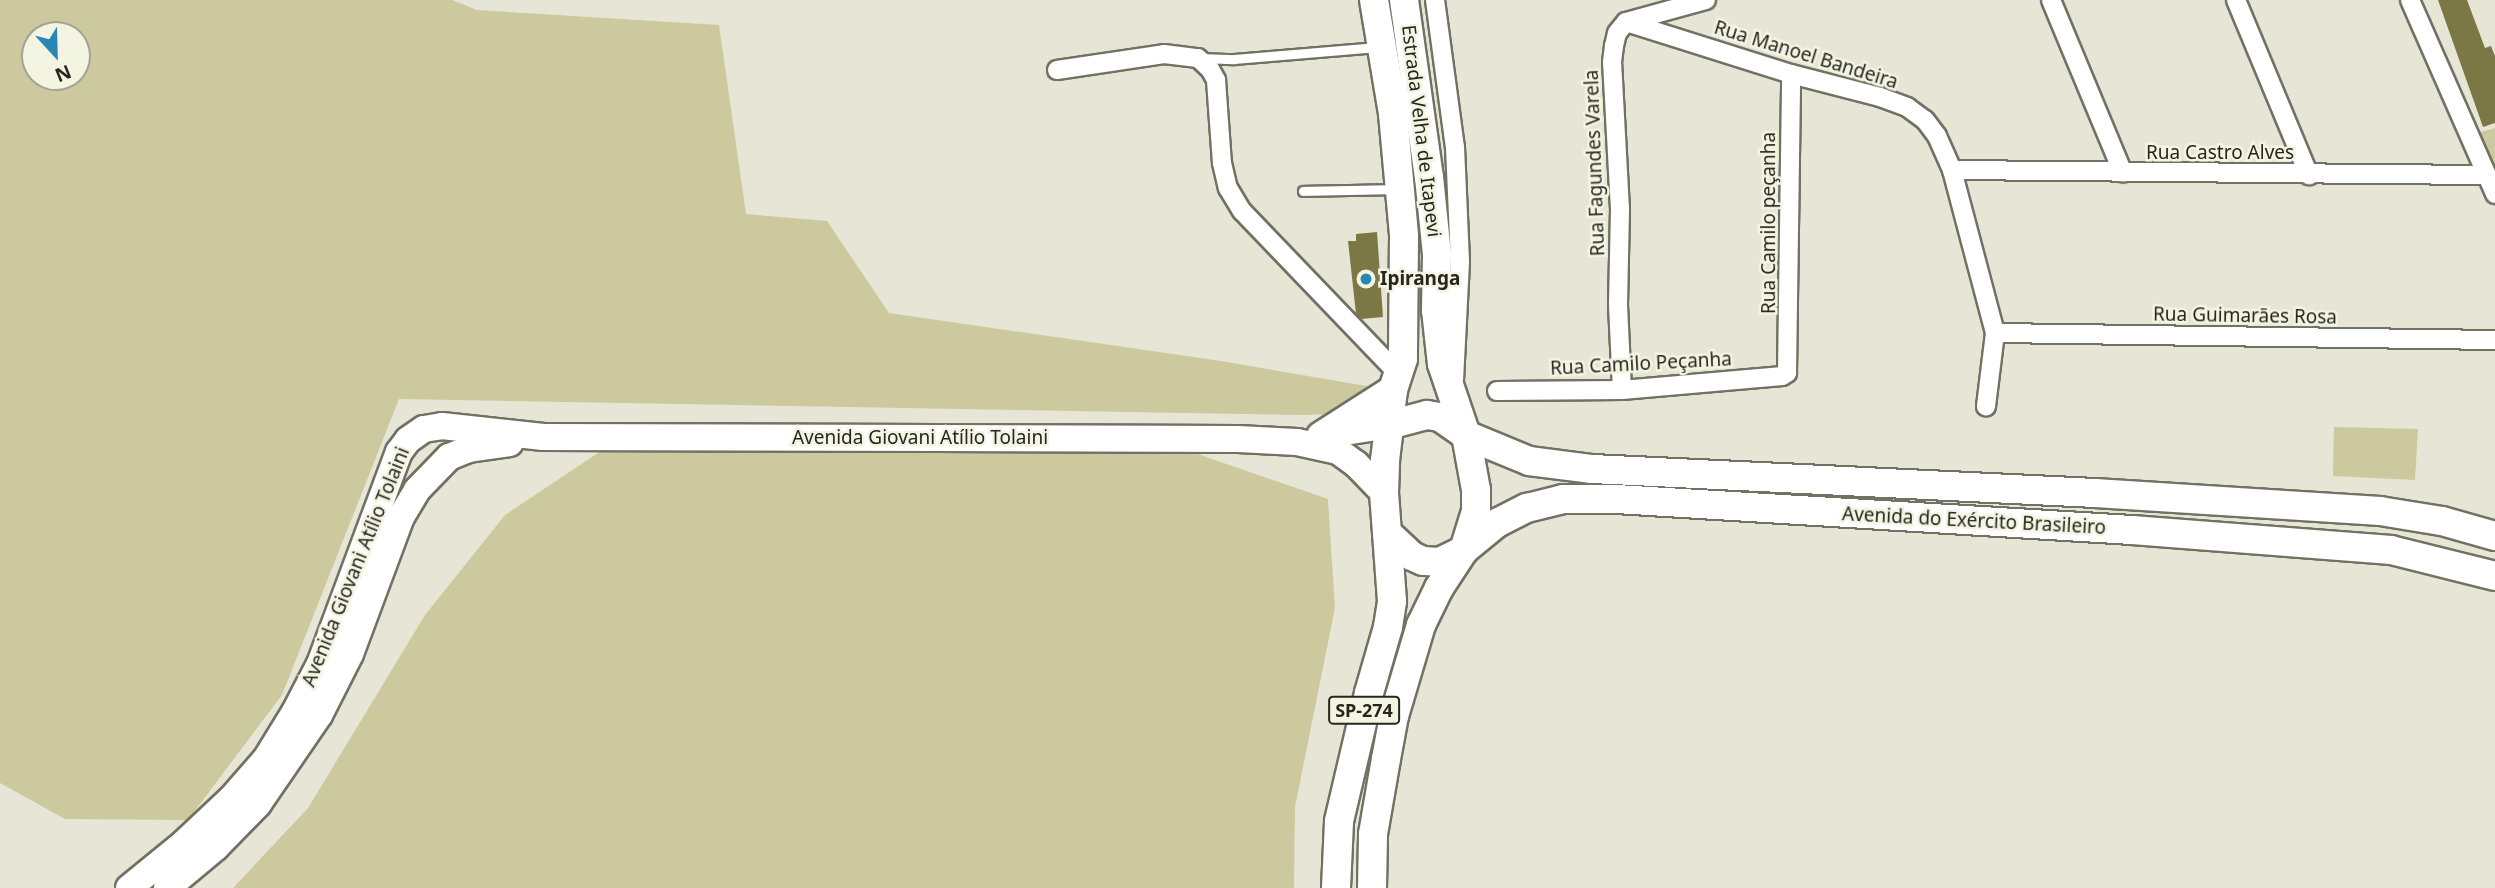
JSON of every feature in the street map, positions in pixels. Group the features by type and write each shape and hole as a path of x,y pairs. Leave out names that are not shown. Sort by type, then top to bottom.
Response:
{"main road":[{"name":"Estrada Velha de Itapevi","path":"1336,888 1339,821 1368,693 1388,627 1392,601 1384,493 1395,422 1396,383 1404,359 1406,298 1400,189 1383,47 1374,0"},
{"name":"Estrada Velha de Itapevi","path":"1372,888 1373,834 1394,716 1421,625 1439,588 1464,550 1476,511 1476,490 1466,435 1442,364 1430,190 1404,0"},
{"path":"1309,439 1396,383"},
{"path":"1395,422 1427,415 1440,417 1466,435"},
{"name":"Avenida do Exército Brasileiro","path":"1466,435 1530,461 1592,469 2379,511 2442,521 2495,536"},
{"name":"Avenida do Exército Brasileiro","path":"1464,550 1497,523 1527,508 1563,499 1616,499 2132,530 2391,550 2495,576"},
{"path":"1387,533 1401,548 1423,561 1439,562 1464,550"}],"street":[{"path":"1435,0 1455,147 1460,261 1453,375 1455,401"},
{"path":"1626,22 1706,0"},
{"path":"2051,0 2123,173"},
{"path":"2236,0 2309,175"},
{"path":"2410,0 2495,194"},
{"name":"Rua Manoel Bandeira","path":"1626,22 1791,74 1880,97 1907,107 1926,120 1952,170 1995,333 1986,406"},
{"name":"Rua Fagundes Varela","path":"1622,390 1618,305 1620,209 1612,62 1618,33 1626,22"},
{"path":"1057,70 1164,54 1198,58 1210,69 1216,79 1222,163 1228,188 1242,211 1396,383"},
{"name":"Rua Camilo peçanha","path":"1787,373 1791,74"},
{"name":"Rua Castro Alves","path":"1952,170 2487,175"},
{"name":"Rua Guimarães Rosa","path":"1995,333 2495,340"},
{"name":"Rua Camilo Peçanha","path":"1497,391 1622,390 1782,376 1787,373"},
{"path":"1309,439 1395,422"},
{"name":"Avenida Giovani Atílio Tolaini","path":"129,888 183,844 231,799 265,759 295,712 320,664 390,474 408,440 424,429 442,426 516,437 542,438 1309,439"},
{"name":"Avenida Giovani Atílio Tolaini","path":"167,888 216,847 258,804 319,715 350,654 401,517 417,490 449,457 469,449 542,438"},
{"path":"1309,439 1338,451 1356,464 1384,493"}],"lane":[{"path":"1198,58 1234,59 1383,47"},
{"path":"1303,191 1400,189"}],"shaded area":[{"path":"0,0 452,0 477,10 719,25 746,214 827,221 889,313 1221,361 1372,387 1332,414 1304,415 399,399 282,695 188,820 65,819 0,783"},
{"path":"2495,128 2495,176 2477,133"},
{"path":"2334,427 2418,429 2415,480 2333,476"},
{"path":"917,448 1186,450 1328,499 1335,608 1295,807 1294,888 233,888 308,808 425,615 505,515 601,451"}],"building":[{"path":"2438,0 2467,0 2485,48 2491,46 2495,56 2495,123 2483,127"},
{"name":"Ipiranga","path":"1377,232 1383,317 1361,319 1356,314 1348,241 1356,241 1356,234"}],"place":[{"name":"Ipiranga","path":"1366,279"}]}
